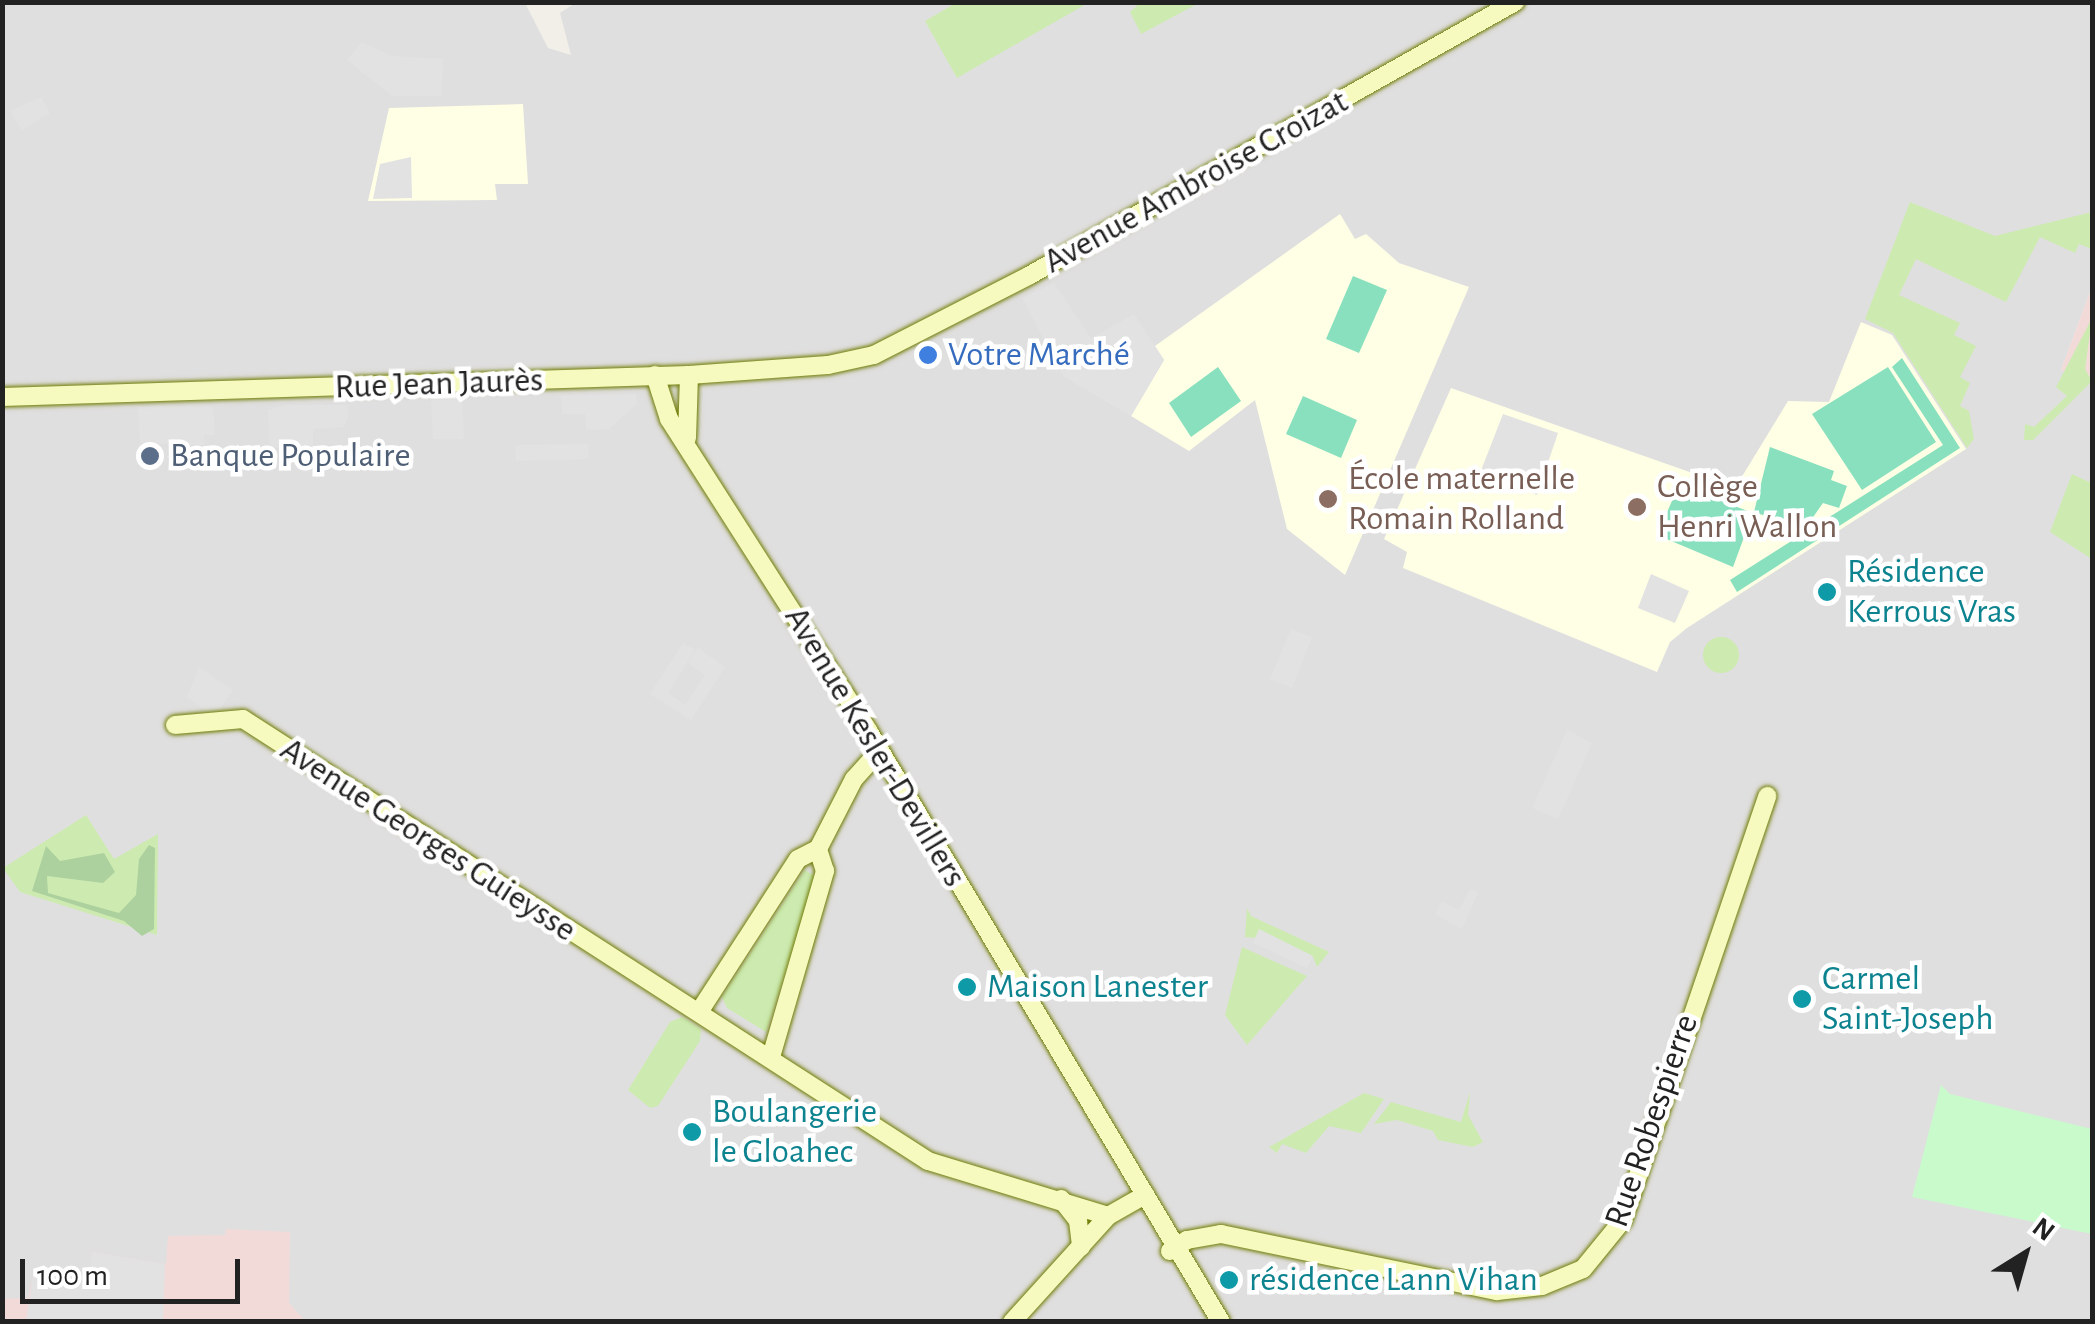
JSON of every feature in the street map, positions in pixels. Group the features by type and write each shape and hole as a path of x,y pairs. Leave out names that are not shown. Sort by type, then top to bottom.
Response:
{"main road":[{"name":"Avenue Ambroise Croizat","path":"874,355 1030,275 1516,2"},
{"name":"Rue Jean Jaurès","path":"2,398 689,374 828,365 874,355"},
{"path":"687,440 689,374"},
{"name":"Avenue Kesler-Devillers","path":"655,375 669,420 687,440 879,751 1098,1120 1172,1250 1207,1322"},
{"name":"Avenue Georges Guieysse","path":"175,724 243,719 928,1161 1108,1216"},
{"path":"699,1012 798,859 818,849 854,779 879,751"},
{"name":"Rue Robespierre","path":"1172,1250 1221,1234 1498,1291 1542,1286 1583,1268 1624,1220 1767,796"},
{"path":"770,1056 825,871 818,849"},
{"path":"1012,1322 1108,1216 1141,1196"},
{"path":"1060,1199 1076,1215 1080,1247"},
{"name":"Avenue Kesler-Devillers","path":"1172,1250 1221,1322"}],"shaded area":[{"path":"577,2 2092,3 2092,287 2061,370 2092,382 2092,1321 3,1322 3,3 525,3 548,48 571,55 560,13"},
{"path":"362,42 392,56 443,59 441,96 392,96 347,60"},
{"path":"41,97 50,113 22,130 10,111"},
{"path":"523,104 528,184 495,184 497,200 368,201 389,108"},
{"path":"411,157 412,198 373,199 380,164"},
{"path":"1340,214 1355,239 1366,234 1399,263 1469,287 1345,575 1287,529 1255,400 1189,451 1131,416 1164,360 1155,346"},
{"path":"1054,283 1091,338 1134,314 1164,360 1131,416 1064,377 1022,298"},
{"path":"2092,287 2092,382 2061,370"},
{"name":"Collège Henri Wallon","path":"1861,322 1892,335 1966,449 1687,628 1670,642 1657,672 1403,568 1407,552 1384,539 1451,388 1735,488 1788,401 1829,402"},
{"path":"636,394 637,404 609,429 586,430 585,414 562,414 561,395"},
{"path":"431,396 462,396 464,439 433,439"},
{"path":"285,405 348,405 348,417 344,427 313,429 313,446 270,448 268,410"},
{"path":"213,406 215,435 204,435 205,445 140,443 138,407"},
{"path":"1503,414 1558,433 1537,495 1480,473"},
{"path":"588,444 589,459 516,461 515,445"},
{"path":"1651,574 1689,591 1675,623 1638,608"},
{"path":"1291,629 1312,637 1292,688 1270,679"},
{"path":"683,643 695,650 668,693 685,705 705,675 688,663 698,648 725,667 691,720 650,694"},
{"path":"199,667 233,690 220,709 208,712 187,697"},
{"path":"1567,730 1592,743 1558,819 1532,808"},
{"path":"1470,889 1478,892 1462,929 1435,914 1442,902 1459,910"},
{"path":"1259,929 1313,956 1307,968 1253,943"},
{"path":"226,1229 290,1232 289,1303 305,1321 3,1321 2,1299 28,1298 33,1276 89,1283 92,1252 166,1264 168,1236 225,1235"},
{"path":"92,1252 165,1264 163,1321 26,1321 33,1276 89,1283"}],"green space":[{"path":"1140,2 1199,3 1141,34 1130,12"},
{"path":"956,3 1088,3 957,78 925,21"},
{"path":"1910,202 1995,236 2092,212 2092,249 2079,244 2075,253 2040,237 2006,302 1916,259 1899,295 1960,323 1954,335 1976,346 1960,377 1970,383 1960,406 1969,411 1974,439 1967,448 1893,333 1865,319"},
{"path":"1353,276 1387,290 1359,353 1326,339"},
{"path":"2092,318 2085,369 2092,381 2033,440 2024,440 2025,424 2034,427 2067,396 2056,387"},
{"path":"1902,358 1960,448 1737,592 1730,580 1943,445 1892,367"},
{"path":"1218,367 1241,401 1191,437 1169,403"},
{"path":"1888,367 1936,442 1862,490 1812,414"},
{"path":"1303,396 1357,420 1341,458 1286,434"},
{"path":"1770,447 1834,471 1831,480 1847,486 1839,508 1823,503 1804,530 1754,512"},
{"path":"2072,474 2089,482 2092,475 2092,559 2050,532"},
{"path":"1679,485 1753,513 1733,567 1657,535"},
{"path":"1721,637 1734,642 1739,655 1734,668 1721,673 1708,668 1703,655 1708,642"},
{"path":"86,815 114,859 158,834 157,935 20,892 3,868"},
{"path":"149,845 155,848 154,929 142,936 124,921 32,891 46,846 60,861 104,853 115,872 103,883 47,876 48,893 119,913 136,895 139,859"},
{"path":"805,870 816,877 766,1032 727,1008 722,997"},
{"path":"1247,908 1251,916 1329,952 1317,967 1313,957 1259,930 1256,938 1245,937"},
{"path":"1242,947 1307,976 1247,1045 1225,1015"},
{"path":"682,1017 701,1029 700,1041 658,1106 650,1108 628,1090 670,1022"},
{"path":"1941,1085 1950,1094 2092,1129 2092,1234 1912,1197"},
{"path":"1470,1092 1468,1115 1483,1142 1473,1147 1438,1140 1433,1131 1397,1120 1374,1124 1391,1102 1461,1122"},
{"path":"1364,1093 1384,1099 1361,1133 1329,1126 1306,1153 1282,1144 1277,1153 1269,1147"}],"place":[{"name":"Votre Marché","path":"928,355"},
{"name":"Banque Populaire","path":"150,456"},
{"name":"École maternelle Romain Rolland","path":"1328,499"},
{"name":"Collège Henri Wallon","path":"1637,507"},
{"name":"Résidence Kerrous Vras","path":"1827,592"},
{"name":"Maison Lanester","path":"967,987"},
{"name":"Carmel Saint-Joseph","path":"1802,999"},
{"name":"Boulangerie le Gloahec","path":"692,1132"},
{"name":"résidence Lann Vihan","path":"1229,1280"}]}
